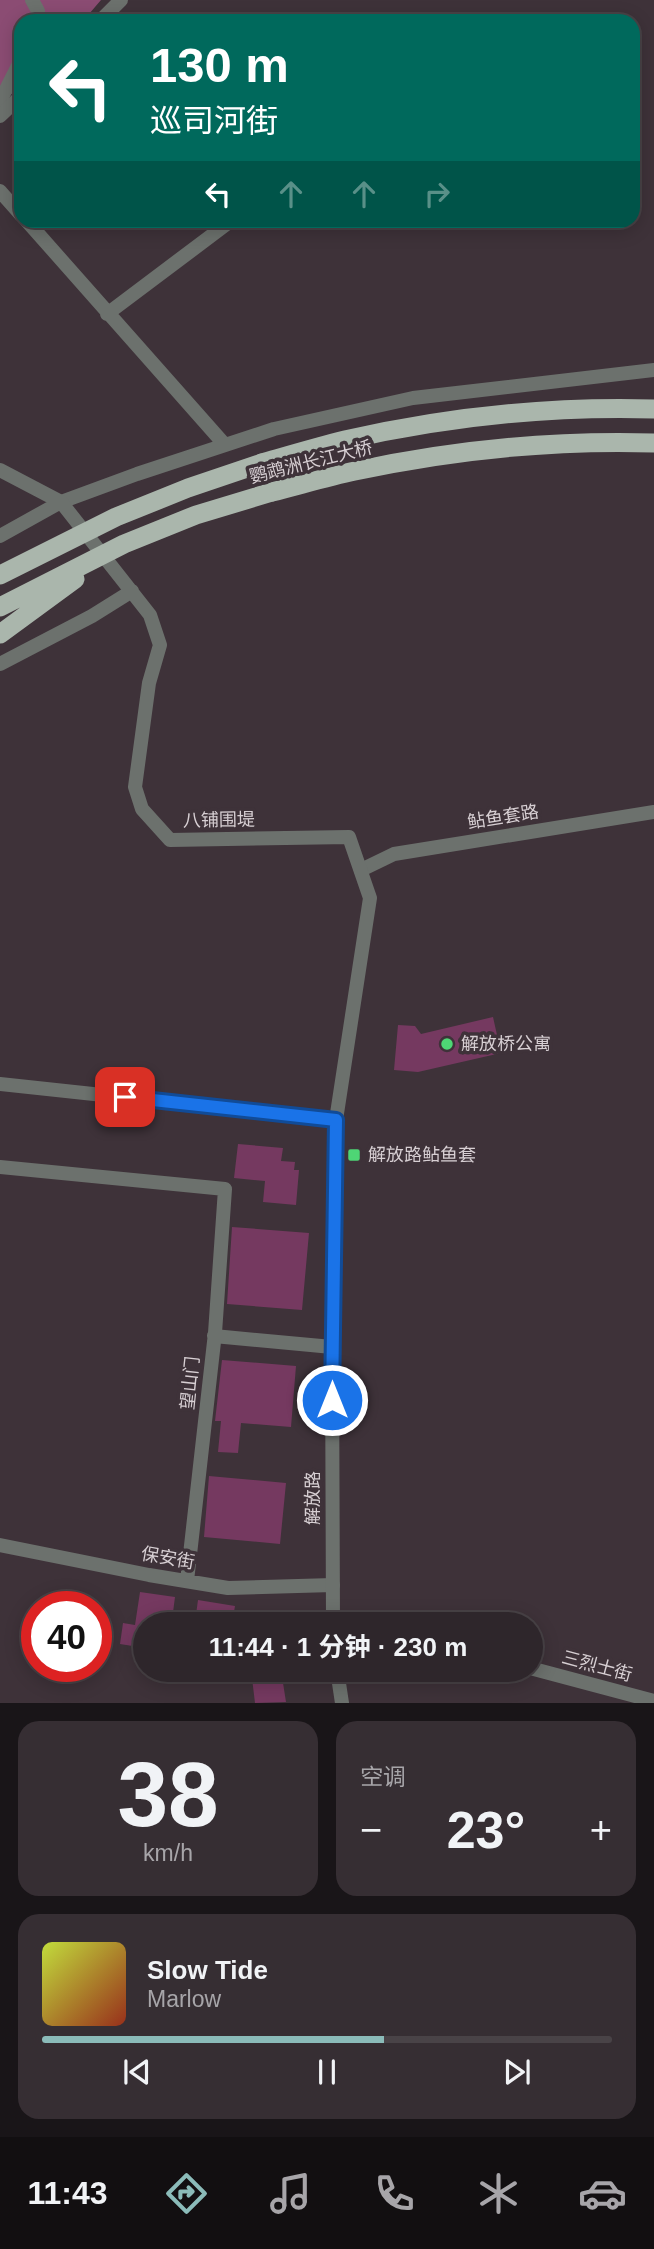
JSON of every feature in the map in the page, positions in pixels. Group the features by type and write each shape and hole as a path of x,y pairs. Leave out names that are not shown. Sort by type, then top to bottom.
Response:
{"highway":[{"name":"鹦鹉洲长江大桥","path":"0,575 87,531 188,488 262,463 345,440 526,412 654,409"},
{"name":"鹦鹉洲长江大桥","path":"0,607 124,544 196,515 355,471 446,455 531,446 654,443"},
{"path":"0,562 87,531"},
{"path":"0,635 124,544"}],"street":[{"path":"108,11 121,0"},
{"path":"0,101 14,74"},
{"path":"0,116 14,103"},
{"path":"0,191 14,207"},
{"path":"33,228 225,445"},
{"path":"107,314 221,228"},
{"path":"0,536 61,502 274,429 413,398 654,370"},
{"name":"八铺围堤","path":"0,470 61,502 150,615 160,645 149,683 135,787 142,809 158,829 170,839 349,837 370,898 336,1120"},
{"path":"0,664 92,616 132,591"},
{"name":"鲇鱼套路","path":"361,870 394,854 654,812"},
{"path":"0,1084 336,1120"},
{"name":"解放路","path":"333,1612 332,1347 336,1120"},
{"name":"望山门","path":"0,1167 225,1189 214,1336 187,1581"},
{"path":"214,1336 332,1347"},
{"name":"保安街","path":"0,1545 228,1588 332,1585"},
{"name":"三烈士街","path":"543,1671 654,1701"},
{"path":"339,1682 342,1703"}],"shaded area":[{"path":"0,0 101,0 89,14 14,14 14,91 0,106"}],"building":[{"name":"解放桥公寓","path":"493,1017 501,1053 418,1072 394,1070 398,1025 415,1026 421,1034"},
{"path":"238,1144 283,1148 281,1161 295,1162 294,1170 299,1170 296,1205 263,1202 265,1181 234,1178"},
{"path":"232,1227 309,1233 302,1310 227,1304"},
{"path":"222,1360 296,1366 291,1427 241,1423 238,1453 218,1452 221,1421 215,1421"},
{"path":"209,1476 286,1483 280,1544 204,1537"},
{"path":"140,1592 175,1597 173,1612 137,1612"},
{"path":"198,1600 235,1606 234,1612 196,1612"},
{"path":"123,1623 133,1625 133,1646 120,1644"},
{"path":"252,1682 283,1682 286,1702 255,1703"}],"place":[{"name":"解放桥公寓","path":"447,1044"},
{"name":"解放路鲇鱼套","path":"354,1155"}],"route":[{"path":"125,1097 336,1120 332,1400"}]}
